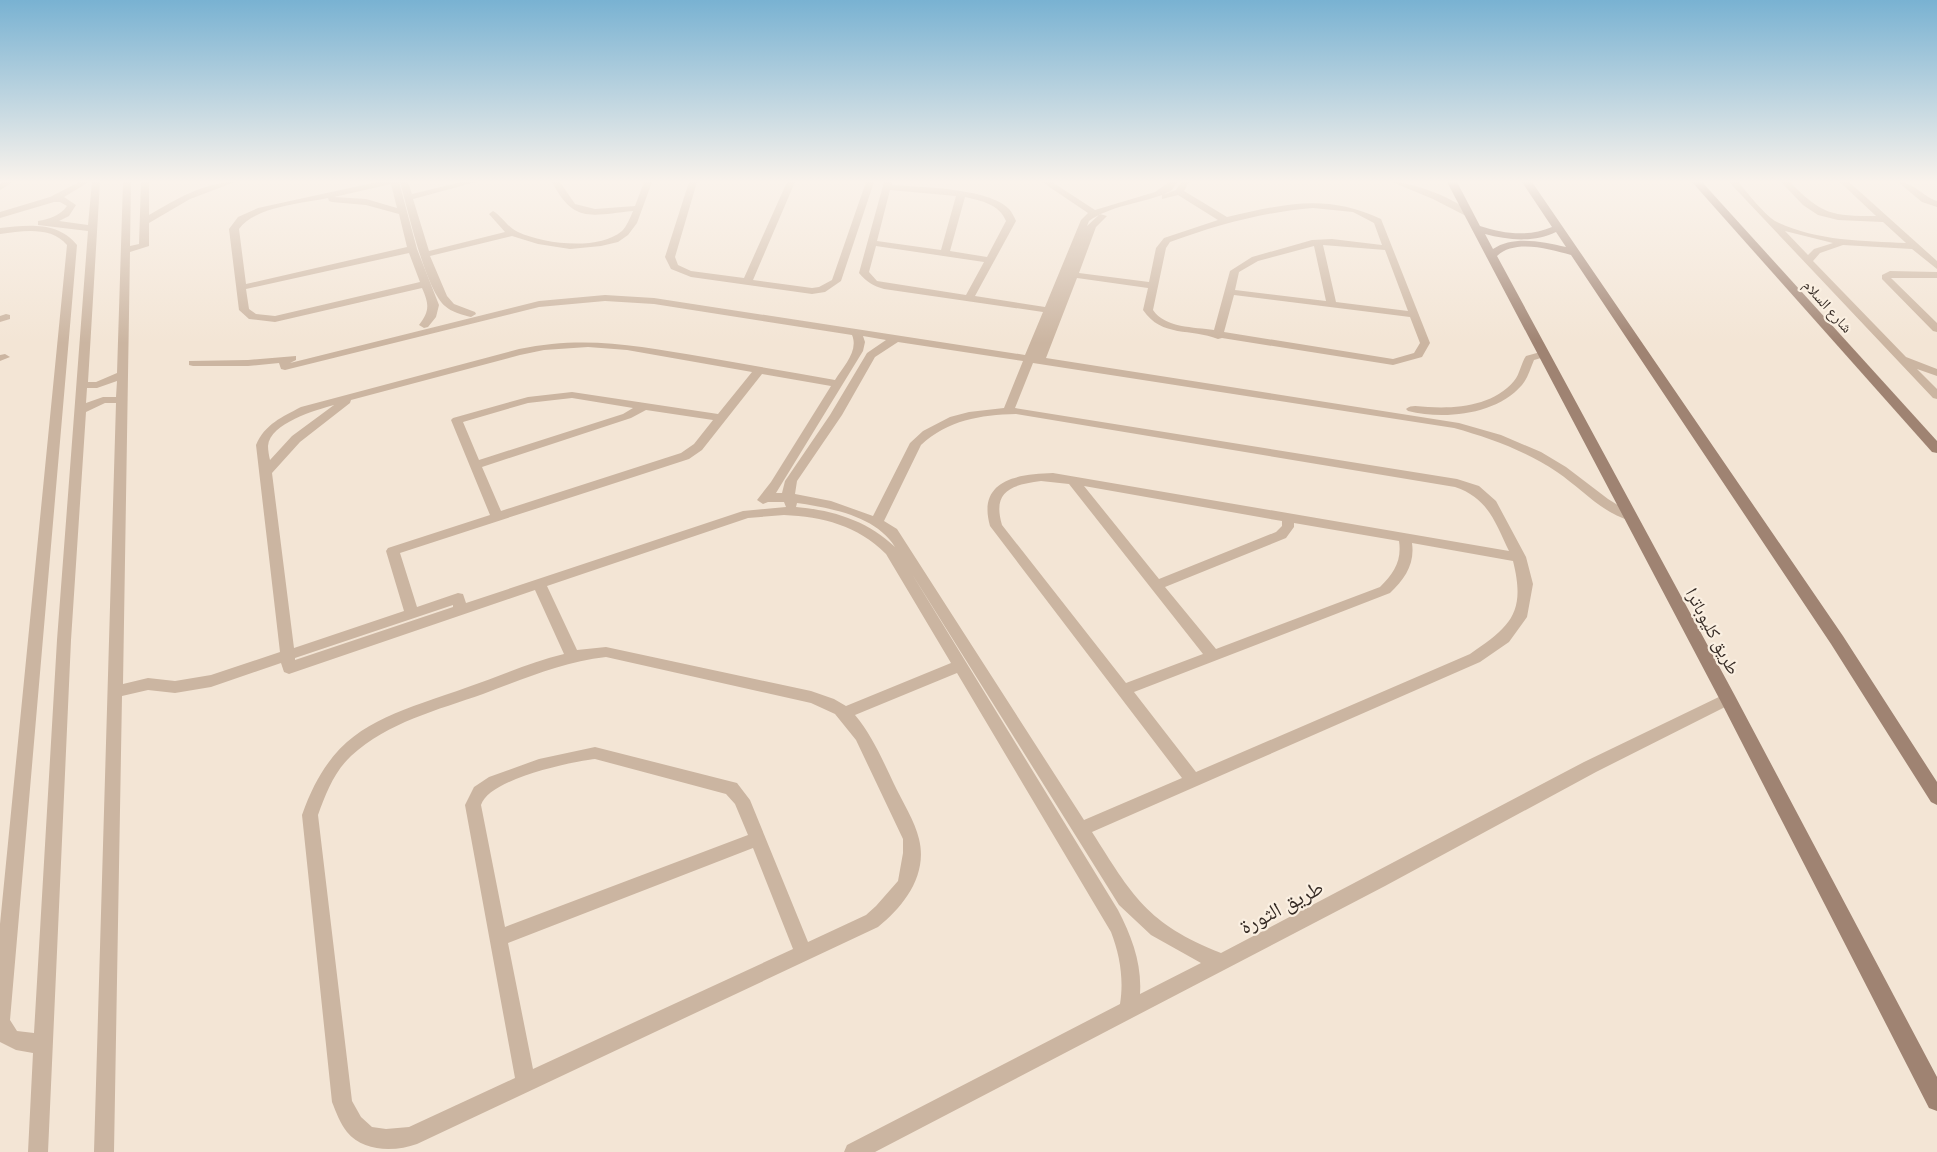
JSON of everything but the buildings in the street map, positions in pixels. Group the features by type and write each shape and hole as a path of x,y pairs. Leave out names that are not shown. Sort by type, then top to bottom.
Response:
{"main road":[{"name":"طريق كليوباترا","path":"1481,236 1728,699 1937,1100"},
{"path":"1562,236 1837,640 1937,797"},
{"name":"شارع السلام","path":"1745,236 1937,449"},
{"path":"1492,255 1498,249 1517,245 1543,246 1574,252"}],"street":[{"path":"44,1044 10,1039 4,1034 0,1020 72,245 64,236"},
{"path":"38,1152 73,507 92,236"},
{"path":"104,1152 126,236"},
{"path":"126,250 144,246 144,236"},
{"path":"235,236 240,288 247,315 267,319 285,317 425,284"},
{"path":"408,236 434,309 424,325"},
{"path":"420,236 425,255 445,302 471,314"},
{"path":"425,255 502,236"},
{"path":"523,236 551,244 600,244 619,236"},
{"path":"677,236 670,263 681,272 812,291 831,286 836,281 852,236"},
{"path":"747,282 767,236"},
{"path":"873,236 864,273 874,283 1048,310"},
{"path":"945,253 950,236"},
{"path":"969,298 1003,236"},
{"path":"1036,357 1048,310 1083,236"},
{"path":"1008,411 1036,357 1073,275 1085,236"},
{"path":"1179,236 1167,240 1161,248 1148,310 1154,319 1167,326 1218,336 1393,362 1411,358 1423,350 1425,344 1384,236"},
{"path":"1783,236 1901,359 1932,386 1937,396"},
{"path":"1810,236 1841,244 1913,246"},
{"path":"1902,236 1937,266"},
{"path":"1218,336 1235,271 1247,262 1318,242 1388,248"},
{"path":"1318,242 1332,305"},
{"path":"871,243 991,260"},
{"path":"1808,261 1817,251 1841,244"},
{"path":"240,288 412,249"},
{"path":"1937,275 1890,274 1885,277 1937,329"},
{"path":"1073,275 1153,286"},
{"path":"68,293 88,289"},
{"path":"1230,292 1415,315"},
{"path":"284,363 424,325 554,296 624,293 657,296 1036,357 1435,417 1488,434 1535,454 1575,479 1605,504 1631,517"},
{"path":"193,363 284,363 507,310 588,298 654,301 895,339 1036,357"},
{"path":"762,504 858,351 860,342 856,333"},
{"path":"789,503 791,481 836,415 871,355 895,339"},
{"path":"288,662 262,445 266,435 276,425 305,409 519,352 572,344 627,347 838,384"},
{"path":"1435,417 1501,396 1520,381 1530,358 1544,354"},
{"path":"1901,359 1937,373"},
{"path":"412,614 393,551 685,456 698,447 760,370"},
{"path":"82,385 97,385 123,375"},
{"path":"265,473 307,429 357,394"},
{"path":"497,517 457,420 510,404 557,395 572,395 722,418"},
{"path":"80,410 103,399 122,400"},
{"path":"475,465 627,416 645,406"},
{"path":"877,521 916,443 926,433 953,421 978,414 1008,411 1031,412 1466,485 1488,498 1519,557 1526,584 1522,613 1504,638 1475,658 1080,829"},
{"path":"1193,780 996,526 991,513 992,500 1001,489 1016,481 1034,477 1073,481 1519,557"},
{"path":"1073,481 1213,657"},
{"path":"789,503 812,513 854,525 875,535 891,551 922,591 1026,760 1119,927 1128,952 1132,982 1128,1011"},
{"path":"288,662 412,614 539,583 723,521 762,504 789,503 858,514 877,521 897,539 959,666 995,708"},
{"path":"46,514 73,507"},
{"path":"1156,585 1281,535 1288,527 1288,518"},
{"path":"1124,690 1385,590 1398,579 1405,566 1408,551 1406,538"},
{"path":"539,583 572,656"},
{"path":"115,692 148,684 166,687 199,684 288,662 460,604"},
{"path":"606,652 811,697 830,703 845,713 859,732 911,839 913,858 910,876 891,906 872,921 410,1137 384,1141 363,1135 349,1121 342,1102 310,815 319,786 346,751 366,736 397,719 572,656 606,652"},
{"path":"845,713 959,666"},
{"name":"طريق الثورة","path":"854,1152 1222,962 1590,767 1728,699"},
{"path":"526,1082 473,805 479,792 493,782 584,753 604,755 731,788 742,800 804,953"},
{"path":"1026,760 1080,829 1125,899 1147,922 1163,934 1222,962"},
{"path":"498,938 758,839"},
{"path":"1107,908 1125,899"}]}
